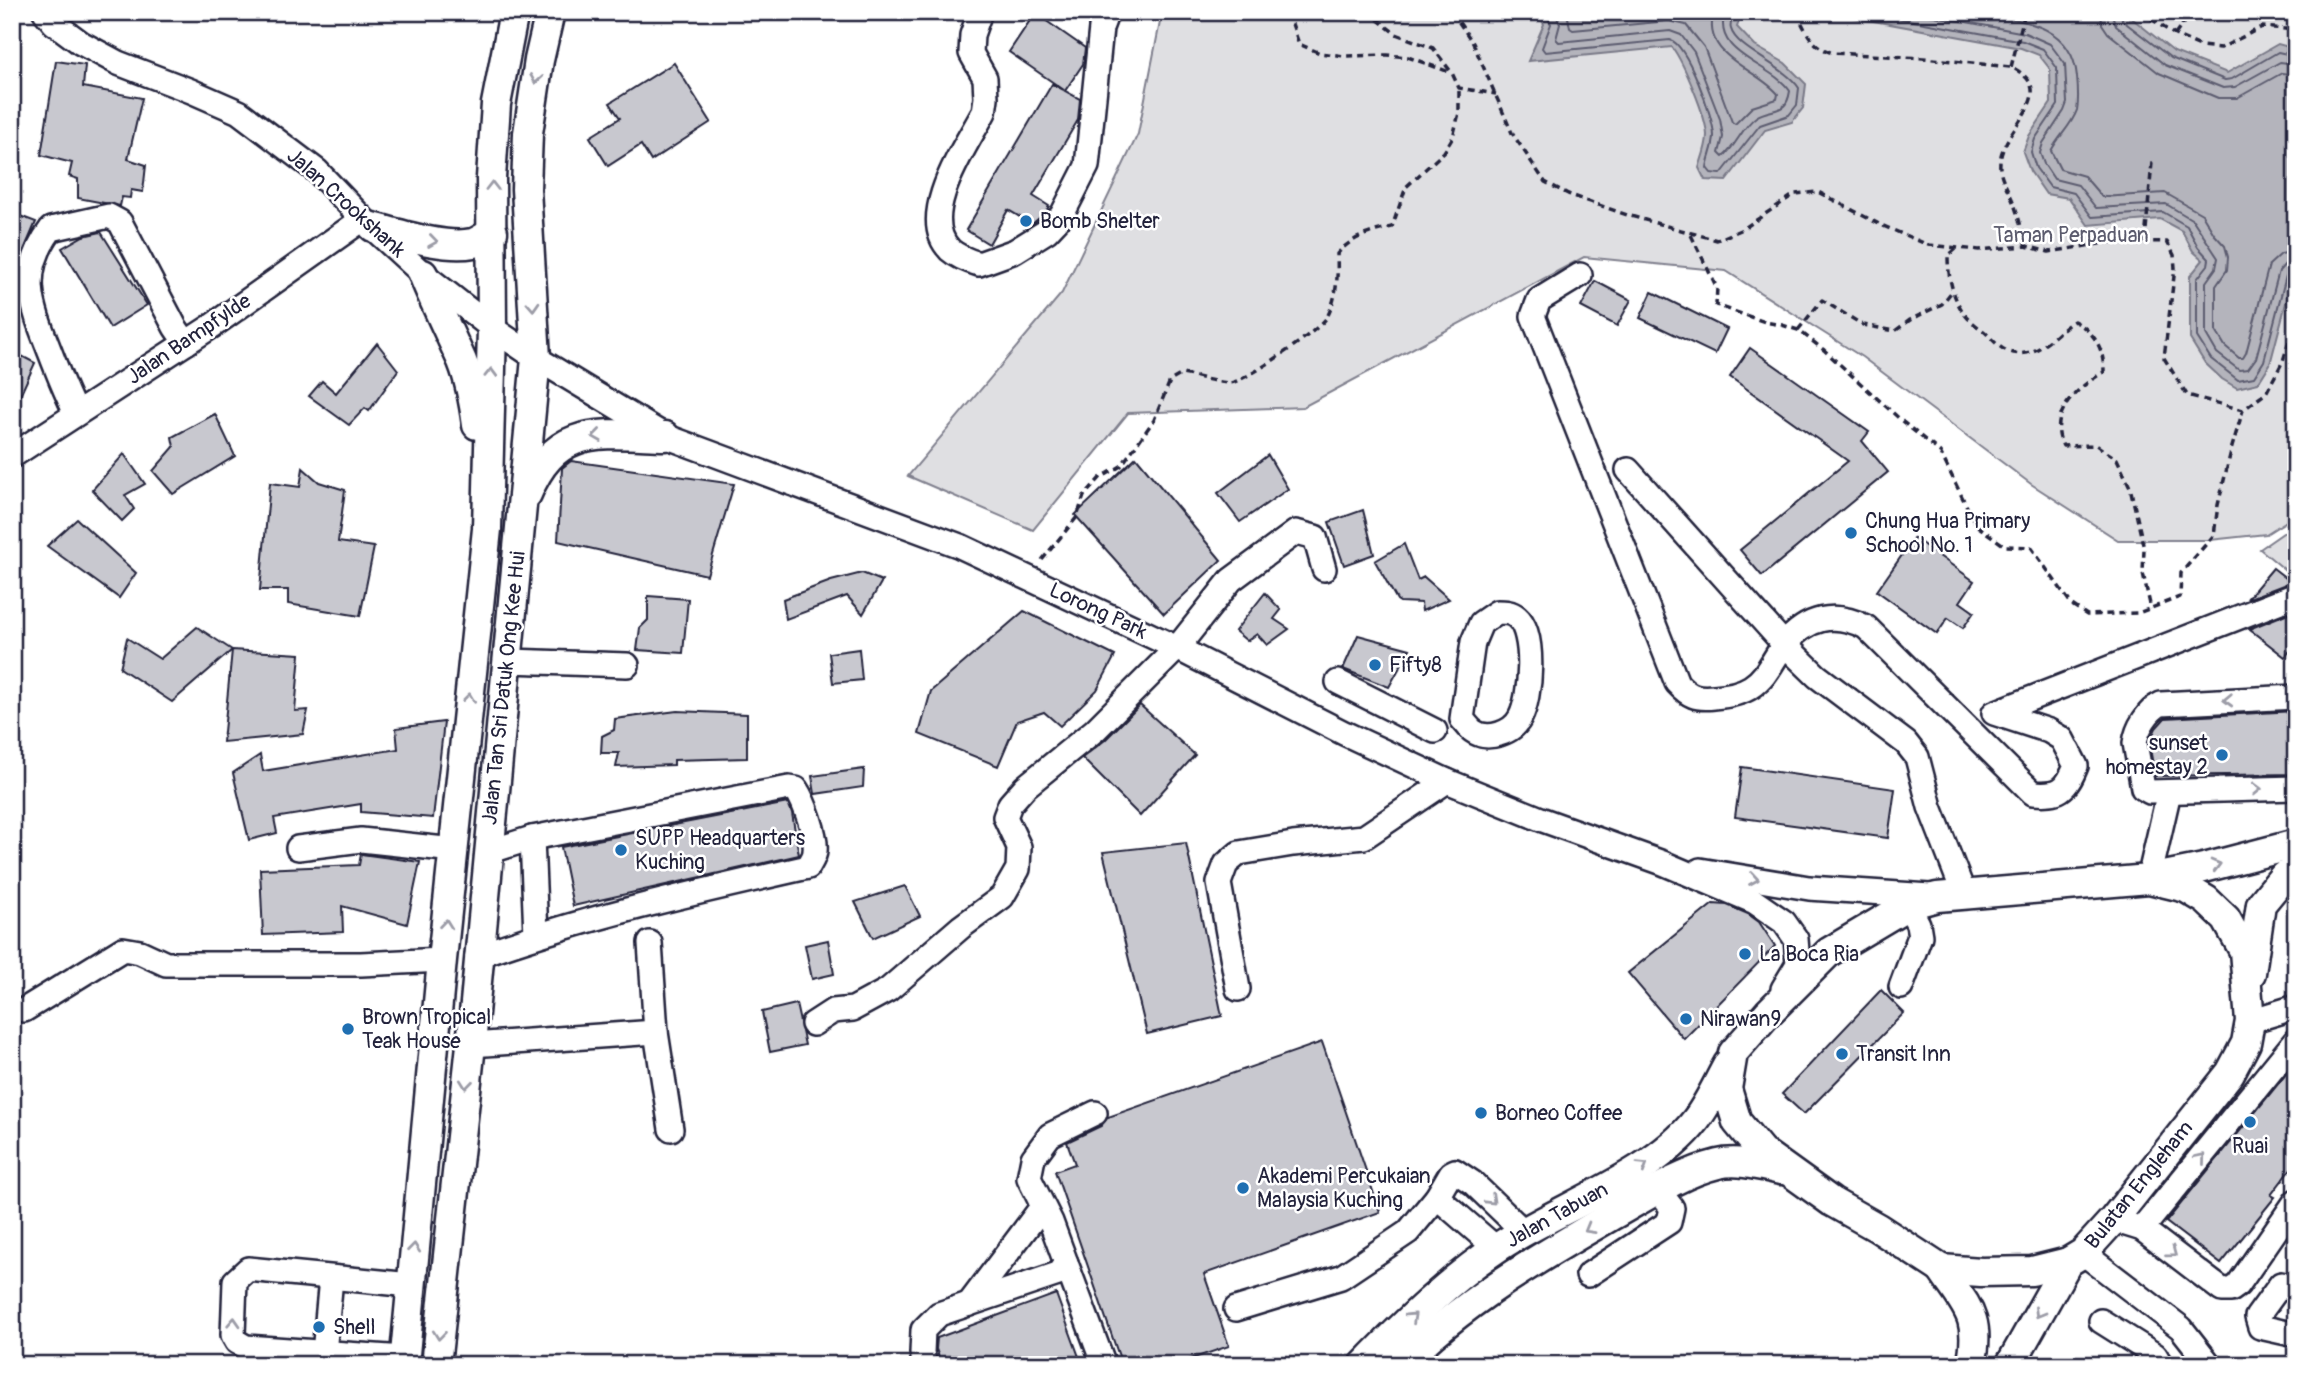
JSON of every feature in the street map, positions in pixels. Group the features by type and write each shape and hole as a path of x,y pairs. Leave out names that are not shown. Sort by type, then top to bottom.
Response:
{"main road":[{"name":"Jalan Tan Sri Datuk Ong Kee Hui","path":"404,1362 487,529 492,328 492,178 496,104 514,12"},
{"name":"Jalan Tan Sri Datuk Ong Kee Hui","path":"436,1365 471,1045 477,956 509,661 536,358 526,189 528,133 539,60 551,12"},
{"path":"368,223 412,237 455,243 474,243 492,232"},
{"path":"424,274 436,308 462,362 473,396 487,529"},
{"path":"521,509 535,475 551,452 574,440 601,434 665,436"},
{"path":"2149,879 2296,844"},
{"path":"2249,1008 2262,904 2284,876 2296,870"},
{"name":"Bulatan Engleham","path":"2149,879 2186,888 2206,900 2226,919 2244,951 2249,1008 2246,1043 2230,1073 2113,1220 2076,1258 2032,1271 1981,1272 1941,1269 1787,1172 1761,1151 1737,1122 1727,1089 1733,1053 1768,1013 1829,952 1908,905 1950,895 2149,879"},
{"name":"Jalan Tabuan","path":"1364,1365 1417,1312 1497,1249 1523,1231 1644,1167 1672,1145 1696,1120 1733,1053"},
{"name":"Jalan Tabuan","path":"1400,1365 1423,1341 1462,1309 1542,1256 1657,1189 1719,1164 1754,1164 1787,1172"},
{"path":"2010,1365 2076,1258"},
{"path":"1941,1269 1973,1318 1976,1342 1971,1365"}],"street":[{"name":"Jalan Crookshank","path":"45,12 54,23 81,43 118,63 240,113 317,171 424,274 492,328 536,358"},
{"path":"980,12 972,34 971,53 985,78 984,113 942,194 937,224 942,240 952,252 979,264 1016,251 1047,231 1062,215 1087,166 1101,28 1107,12"},
{"path":"76,413 33,309 30,287 35,254 51,229 108,216 120,222 186,343"},
{"name":"Jalan Bampfylde","path":"16,448 186,343 368,223"},
{"path":"1580,275 1539,300 1533,316 1677,682 1689,696 1702,699 1734,694 1751,687 1765,674 1784,644 1806,623 1829,618 1849,618 1866,627 2033,793 2053,794 2070,782 2076,766 2062,739 2049,731 1994,713 2296,595"},
{"name":"Lorong Park","path":"536,358 665,436 960,546 1177,648 1344,733 1438,776 1543,820 1663,863"},
{"path":"1628,470 1784,644 1817,676 1906,743 1917,757 1950,895 1809,888 1663,863"},
{"path":"813,1024 833,1011 853,1009 888,990 1002,897 1018,869 1019,847 1005,817 1010,804 1095,730 1177,648 1231,580 1296,532 1315,537 1324,569"},
{"path":"1497,612 1510,612 1520,619 1528,635 1530,650 1526,698 1520,719 1503,734 1482,735 1474,732 1462,719 1473,642 1481,623 1497,612"},
{"path":"509,661 627,665"},
{"path":"1338,682 1435,731"},
{"path":"2296,697 2170,702 2152,708 2136,735 2135,743 2143,788 2150,792 2296,788"},
{"path":"1435,731 1447,721 1462,719"},
{"path":"1238,989 1219,883 1226,864 1239,853 1364,837 1438,776 1435,731"},
{"path":"477,956 536,935 677,897 808,866 815,853 815,841 802,796 796,789 789,788 533,838 488,852"},
{"path":"2149,879 2169,792"},
{"path":"533,838 536,935"},
{"path":"298,848 361,840 454,850"},
{"path":"1663,863 1755,902 1784,922 1796,939 1798,964 1768,1013"},
{"path":"1901,987 1920,936 1918,924 1908,905"},
{"path":"650,943 656,1032 671,1129"},
{"path":"23,1010 122,950 139,952 166,964 361,964 442,960"},
{"path":"2249,1008 2295,1003"},
{"path":"471,1045 656,1032"},
{"path":"2142,1230 2296,1040"},
{"path":"1095,1112 1050,1135 1033,1158 1030,1178 1051,1222 1104,1365"},
{"path":"1236,1310 1341,1277 1408,1232 1455,1171 1473,1183 1523,1231"},
{"path":"1588,1275 1669,1222 1672,1208 1657,1189"},
{"path":"1437,1197 1497,1249"},
{"path":"2113,1220 2142,1230 2222,1290 2231,1290 2238,1285 2296,1201"},
{"path":"969,1304 1042,1207"},
{"path":"2076,1258 2180,1328 2210,1365"},
{"path":"925,1365 922,1353 923,1330 939,1314 1058,1274 1066,1263"},
{"path":"404,1362 246,1347 237,1342 233,1335 235,1281 248,1269 411,1285"},
{"path":"324,1353 331,1278"},
{"path":"2281,1284 2257,1317 2260,1327 2296,1335"},
{"path":"2101,1321 2155,1355 2161,1365"}],"path":[{"path":"1288,12 1299,44 1320,53 1408,57 1452,72"},
{"path":"1026,578 1077,517 1084,496 1100,478 1121,466 1154,420 1170,381 1182,374 1231,383 1278,359 1326,320 1335,294 1338,254 1347,243 1369,232 1392,228 1406,187 1444,152 1453,137 1459,113 1459,89 1452,72 1433,48 1396,34 1368,12"},
{"path":"1452,12 1473,43 1511,133 1545,182 1569,194 1691,235 1717,240 1743,229 1794,194 1818,191 1879,224 1928,245 1979,250 2026,246 2049,252 2117,242 2167,242 2174,256 2175,268 2164,358 2187,395 2243,410"},
{"path":"1796,12 1813,43 1833,53 2011,67 2024,74 2033,87 2032,102 2002,150 2000,169 2026,246"},
{"path":"2011,67 2025,12"},
{"path":"2141,12 2175,35 2200,46 2221,48 2262,27 2296,30"},
{"path":"2175,35 2191,12"},
{"path":"1459,89 1496,94"},
{"path":"2145,241 2152,162"},
{"path":"1691,235 1717,288 1716,305 1798,330 1940,452 1976,524 2005,546 2031,547 2072,606 2087,615 2113,616 2151,609 2179,597 2181,573 2214,535 2218,505 2243,410 2266,393 2283,360 2296,318"},
{"path":"1957,248 1948,256 1948,274 1953,290 1966,316 2003,350 2025,353 2050,340 2061,328 2074,321 2087,327 2098,343 2104,359 2104,372 2090,380 2064,407 2058,420 2058,435 2063,446 2096,445 2117,459 2130,487 2137,513 2144,549 2143,573 2151,609"},
{"path":"1798,330 1822,300 1863,325 1895,331 1941,304 1953,290"}],"green space":[{"name":"Taman Perpaduan","path":"1162,12 2296,12 2296,515 2266,534 2210,540 2118,540 2031,484 1862,357 1726,271 1584,257 1303,407 1128,413 1033,530 908,476 1062,293 1138,134"},
{"path":"2296,524 2296,579 2260,549"}],"water":[{"path":"1536,12 1742,12 1737,27 1755,46 1785,63 1806,84 1803,108 1792,122 1765,130 1726,181 1705,180 1699,168 1706,143 1706,126 1694,90 1672,47 1528,61 1544,24"},
{"path":"1839,12 2124,12 2174,52 2227,73 2278,44 2296,49 2296,265 2270,364 2258,383 2237,388 2222,379 2205,363 2190,339 2190,276 2203,260 2193,251 2182,231 2160,219 2088,225 2069,198 2046,194 2030,171 2023,152 2029,136 2051,103 2050,69 2039,55 2021,48 1841,15"}],"building":[{"path":"1035,13 1085,48 1083,64 1065,91 1080,99 1078,120 1033,196 1049,206 1045,213 1032,224 1008,210 989,244 966,230 1052,84 1064,90 1009,52"},
{"path":"56,61 85,65 83,87 142,98 128,159 146,165 143,192 131,190 130,198 122,197 120,206 78,198 78,179 69,176 72,163 41,155"},
{"path":"674,63 711,122 651,161 641,145 608,166 590,137 620,118 610,103"},
{"path":"20,216 36,222 21,257 17,275 19,298 12,298 12,253"},
{"path":"101,232 147,305 110,328 62,248 83,236"},
{"path":"1595,281 1631,300 1617,326 1581,307"},
{"path":"1652,292 1727,329 1715,354 1640,318"},
{"path":"377,343 398,370 369,411 365,408 349,425 309,396 322,381 336,393"},
{"path":"1750,348 1869,432 1862,441 1888,472 1762,576 1740,550 1848,461 1730,377"},
{"path":"12,351 35,363 12,413"},
{"path":"215,414 235,456 173,494 153,471 174,447 172,437"},
{"path":"124,454 145,484 125,495 134,509 122,521 92,490"},
{"path":"1268,455 1288,489 1240,522 1218,493"},
{"path":"1136,457 1221,560 1164,614 1075,515"},
{"path":"571,461 734,484 707,575 558,541 562,468"},
{"path":"303,468 319,482 345,490 338,542 374,547 360,616 288,604 288,590 260,590 270,483 300,487"},
{"path":"1363,510 1374,554 1344,565 1329,522"},
{"path":"77,519 136,573 119,598 47,546"},
{"path":"1914,538 1974,581 1960,602 1974,612 1963,628 1948,618 1937,634 1877,591"},
{"path":"1404,544 1418,580 1424,577 1449,599 1422,611 1421,603 1397,600 1375,561"},
{"path":"2273,568 2291,582 2247,599"},
{"path":"862,573 882,581 863,614 847,596 786,619 783,599"},
{"path":"1265,593 1281,610 1274,619 1289,629 1267,645 1257,634 1247,641 1235,631"},
{"path":"648,596 688,599 683,653 637,650 640,628 648,620"},
{"path":"2296,610 2296,643 2285,657 2249,629"},
{"path":"1024,611 1115,656 1097,690 1060,726 1044,712 1017,721 998,766 919,734 931,691"},
{"path":"197,627 232,650 172,702 120,668 127,638 160,659"},
{"path":"1358,635 1410,649 1389,687 1343,669"},
{"path":"859,649 862,680 833,683 829,653"},
{"path":"232,650 300,654 295,711 308,710 303,734 223,742"},
{"path":"1140,705 1195,755 1140,816 1082,758 1105,740"},
{"path":"677,711 747,714 747,758 674,760 674,765 616,767 619,753 601,753 602,736 614,730 615,719"},
{"name":"sunset homestay 2","path":"2296,711 2296,774 2155,776 2149,743 2156,728 2165,718"},
{"path":"444,722 433,818 361,812 361,804 274,818 277,833 249,840 233,773 260,755 263,771 398,749 396,728"},
{"path":"1742,767 1895,789 1888,838 1735,817"},
{"path":"864,769 863,787 815,794 812,776"},
{"path":"788,803 799,855 573,906 561,847"},
{"path":"1186,843 1222,1016 1147,1034 1103,852"},
{"path":"361,854 420,862 407,924 342,906 343,932 263,935 260,869 359,865"},
{"path":"905,886 920,916 873,938 855,902"},
{"path":"1713,904 1727,905 1748,914 1759,922 1775,946 1684,1039 1628,973"},
{"path":"828,940 834,974 812,979 805,945"},
{"name":"Transit Inn","path":"1881,990 1904,1013 1804,1114 1782,1094"},
{"path":"796,1004 805,1045 770,1052 762,1012"},
{"path":"1322,1042 1380,1212 1204,1274 1229,1346 1174,1365 1122,1365 1055,1171 1075,1164 1067,1142 1101,1126 1108,1117"},
{"path":"2296,1062 2296,1162 2271,1195 2275,1197 2221,1264 2166,1222"},
{"path":"1056,1294 1082,1365 942,1365 936,1349 937,1338"}],"place":[{"name":"Bomb Shelter","path":"1026,221"},
{"name":"Chung Hua Primary School No. 1","path":"1851,533"},
{"name":"Fifty8","path":"1375,665"},
{"name":"sunset homestay 2","path":"2222,755"},
{"name":"SUPP Headquarters Kuching","path":"621,850"},
{"name":"La Boca Ria","path":"1745,954"},
{"name":"Nirawan9","path":"1686,1019"},
{"name":"Brown Tropical Teak House","path":"348,1029"},
{"name":"Transit Inn","path":"1842,1054"},
{"name":"Borneo Coffee","path":"1481,1113"},
{"name":"Ruai","path":"2250,1122"},
{"name":"Akademi Percukaian Malaysia Kuching","path":"1243,1188"},
{"name":"Shell","path":"319,1327"}]}
